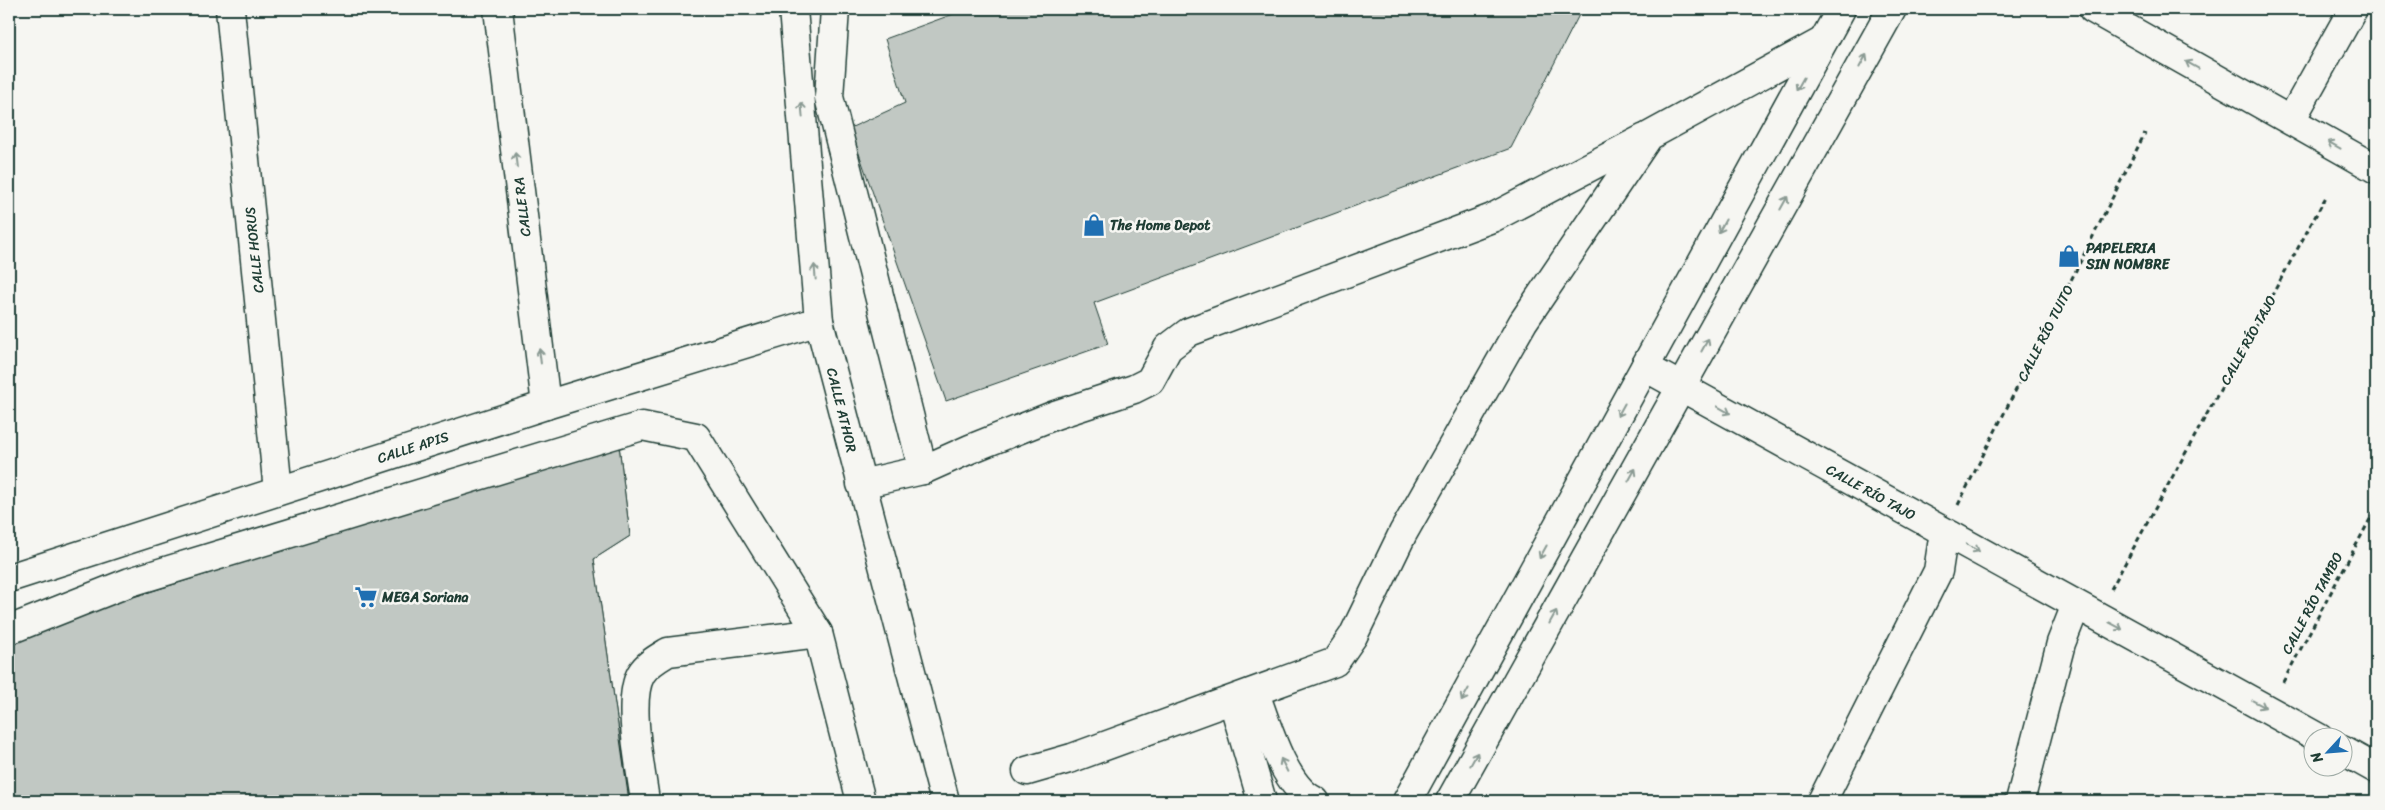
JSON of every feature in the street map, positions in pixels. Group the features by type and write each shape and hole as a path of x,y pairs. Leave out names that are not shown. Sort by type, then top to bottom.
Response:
{"street":[{"name":"CALLE HORUS","path":"230,9 278,491"},
{"name":"CALLE RA","path":"498,9 546,405"},
{"name":"CALLE ATHOR","path":"793,9 819,321 945,801"},
{"path":"835,9 829,97 923,470"},
{"path":"1407,801 1841,9"},
{"path":"1450,801 1892,9"},
{"path":"2093,9 2376,169"},
{"path":"2291,120 2353,9"},
{"path":"861,484 923,470 1055,415 1134,389 1150,381 1168,348 1189,332 1492,218 1649,136 1823,41"},
{"path":"1027,771 1072,758 1244,697 1335,662 1352,636 1403,533 1523,322 1649,136"},
{"name":"CALLE APIS","path":"9,578 546,405 819,321"},
{"name":"CALLE RÍO TAJO","path":"1645,367 2302,728"},
{"path":"9,630 130,582 642,426 696,437 818,632 862,801"},
{"path":"1822,801 1938,571 1944,532"},
{"path":"2020,801 2061,643 2086,610"},
{"path":"645,801 634,697 637,682 642,672 654,660 668,652 818,632"},
{"path":"1244,697 1262,801"},
{"path":"1244,697 1273,742 1286,770 1309,798 1316,801"},
{"path":"2352,756 2376,769"}],"path":[{"name":"CALLE RÍO TUITO","path":"1944,532 2145,133"},
{"name":"CALLE RÍO TAJO","path":"2086,610 2327,195"},
{"name":"CALLE RÍO TAMBO","path":"2268,709 2376,508"}],"building":[{"name":"The Home Depot","path":"967,9 1581,9 1581,11 1511,148 1094,303 1108,344 946,401 850,128 905,103 885,39"},
{"name":"MEGA Soriana","path":"619,445 630,536 594,559 629,801 9,801 9,636"},
{"name":"MEGA Soriana","path":"619,445 630,536 594,559 629,801 9,801 9,636"}],"place":[{"name":"The Home Depot","path":"1094,225"},
{"name":"PAPELERIA SIN NOMBRE","path":"2069,256"},
{"name":"MEGA Soriana","path":"366,597"}]}
